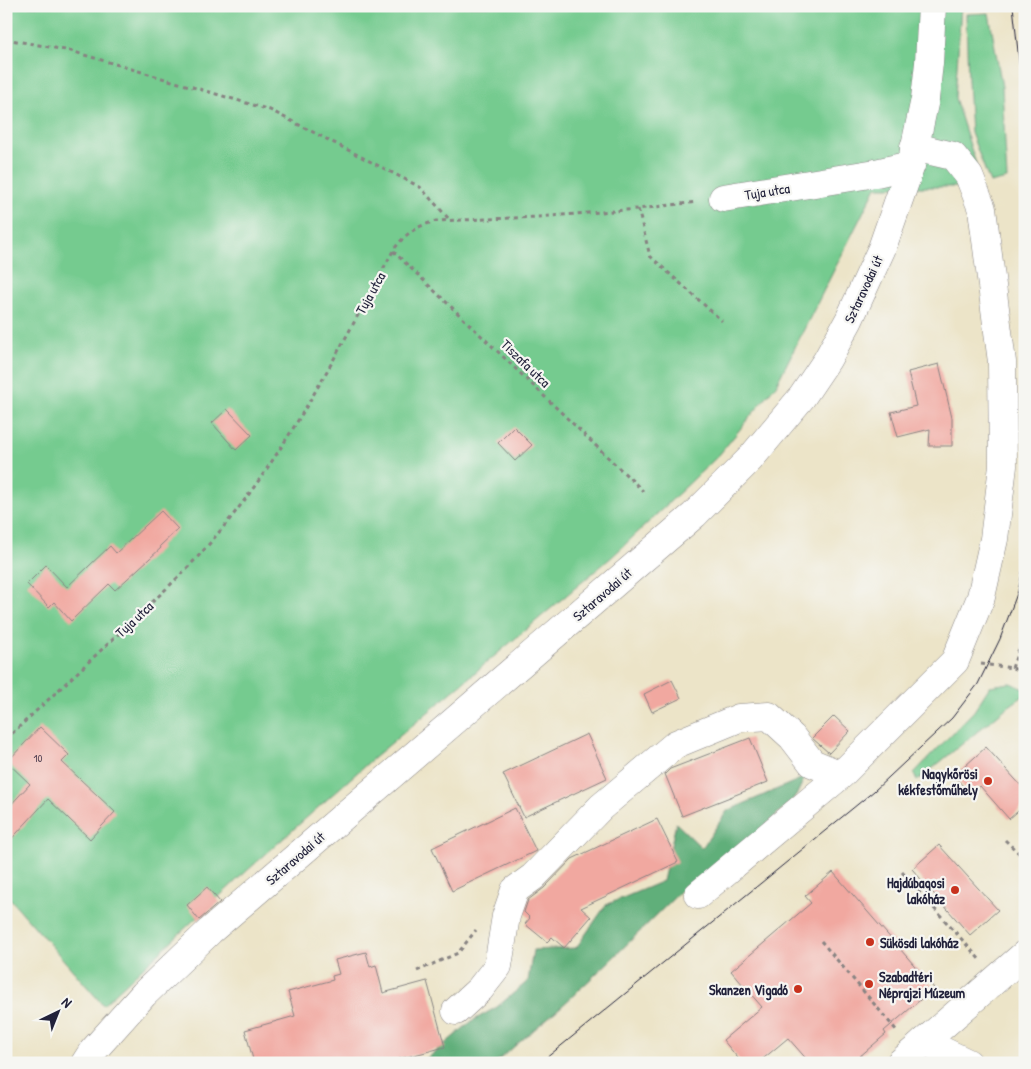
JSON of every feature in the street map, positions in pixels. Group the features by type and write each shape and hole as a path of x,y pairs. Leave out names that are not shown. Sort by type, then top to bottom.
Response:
{"street":[{"name":"Sztaravodai út","path":"85,1063 92,1052 144,994 210,931 694,515 750,459 802,398 827,360 849,320 882,248 912,156 925,100 932,6"},
{"name":"Tuja utca","path":"723,198 876,173 912,156"},
{"path":"698,895 841,775 955,661 981,597 994,539 1003,466 1002,362 982,209 970,176 954,156 912,156"},
{"path":"456,1011 480,989 498,966 506,916 515,890 533,877 601,807 676,744 738,718 769,716 792,737 812,763 841,775"},
{"path":"913,1052 1025,954"},
{"path":"913,1052 968,1063"}],"path":[{"path":"6,40 71,51 270,110 420,187 449,220"},
{"name":"Tuja utca","path":"6,739 175,580 217,536 255,485 298,420 402,238 414,229 436,221 538,217 638,209 723,198"},
{"path":"638,209 650,256 722,321"},
{"name":"Tiszafa utca","path":"393,251 644,491"},
{"path":"1012,668 1025,632"},
{"path":"955,661 1012,668 1025,672"},
{"path":"1004,840 1025,859"},
{"path":"902,872 997,980"},
{"path":"417,971 458,953 475,930 506,916"},
{"path":"821,941 913,1052"}],"green space":[{"path":"6,6 961,6 955,98 976,164 963,187 876,187 776,385 719,455 613,556 369,762 239,878 103,1005 6,894"},
{"path":"989,13 1002,87 1007,179 990,183 971,133 966,14"},
{"path":"1010,683 1025,689 1025,695 1005,709 917,781 914,773 974,711 990,686"},
{"path":"805,777 796,796 731,859 682,890 563,1005 495,1063 422,1063 472,1021 497,1007 528,981 533,950 576,948 606,905 663,881 676,823 702,848 727,811"}],"building":[{"path":"939,364 952,418 952,446 929,446 930,429 898,437 891,412 916,406 908,372"},
{"path":"227,409 252,435 236,450 212,423"},
{"path":"514,427 532,445 515,461 498,443"},
{"path":"161,511 178,529 160,546 161,548 115,590 109,584 71,621 54,602 49,607 27,584 46,565 67,587 110,546 116,553"},
{"path":"672,680 681,698 652,712 644,694"},
{"path":"834,716 850,731 829,753 812,738"},
{"path":"40,727 69,755 62,762 115,812 90,839 48,799 6,845 6,810 30,784 7,762"},
{"path":"587,734 607,778 524,817 503,774"},
{"path":"750,738 768,782 682,816 665,774 670,769"},
{"name":"Nagykőrösi kékfestőműhely","path":"986,747 1025,790 1025,805 1009,819 980,786 971,795 954,776"},
{"path":"515,808 536,851 452,891 432,848"},
{"path":"657,819 678,862 581,908 591,917 564,948 552,937 547,942 525,924 530,918 524,912 528,900 544,888 572,859"},
{"name":"Hajdúbagosi lakóház","path":"939,845 998,910 970,935 912,869"},
{"path":"833,872 934,988 884,1031 886,1034 852,1063 810,1063 788,1038 758,1063 742,1063 723,1040 762,1007 731,971 811,903 805,896"},
{"path":"207,887 220,902 199,920 187,905"},
{"path":"366,952 370,967 376,965 383,993 427,981 445,1047 399,1059 401,1063 254,1063 245,1030 295,1016 288,992 333,980 332,976 339,974 335,960"}],"tram line":[{"path":"1013,6 1025,115"},
{"path":"540,1063 874,791 952,718 978,684 1000,639 1018,591 1025,560"}],"place":[{"name":"Nagykőrösi kékfestőműhely","path":"988,781"},
{"name":"Hajdúbagosi lakóház","path":"955,890"},
{"name":"Sükösdi lakóház","path":"870,942"},
{"name":"Szabadtéri Néprajzi Múzeum","path":"869,984"},
{"name":"Skanzen Vigadó","path":"798,989"}]}
